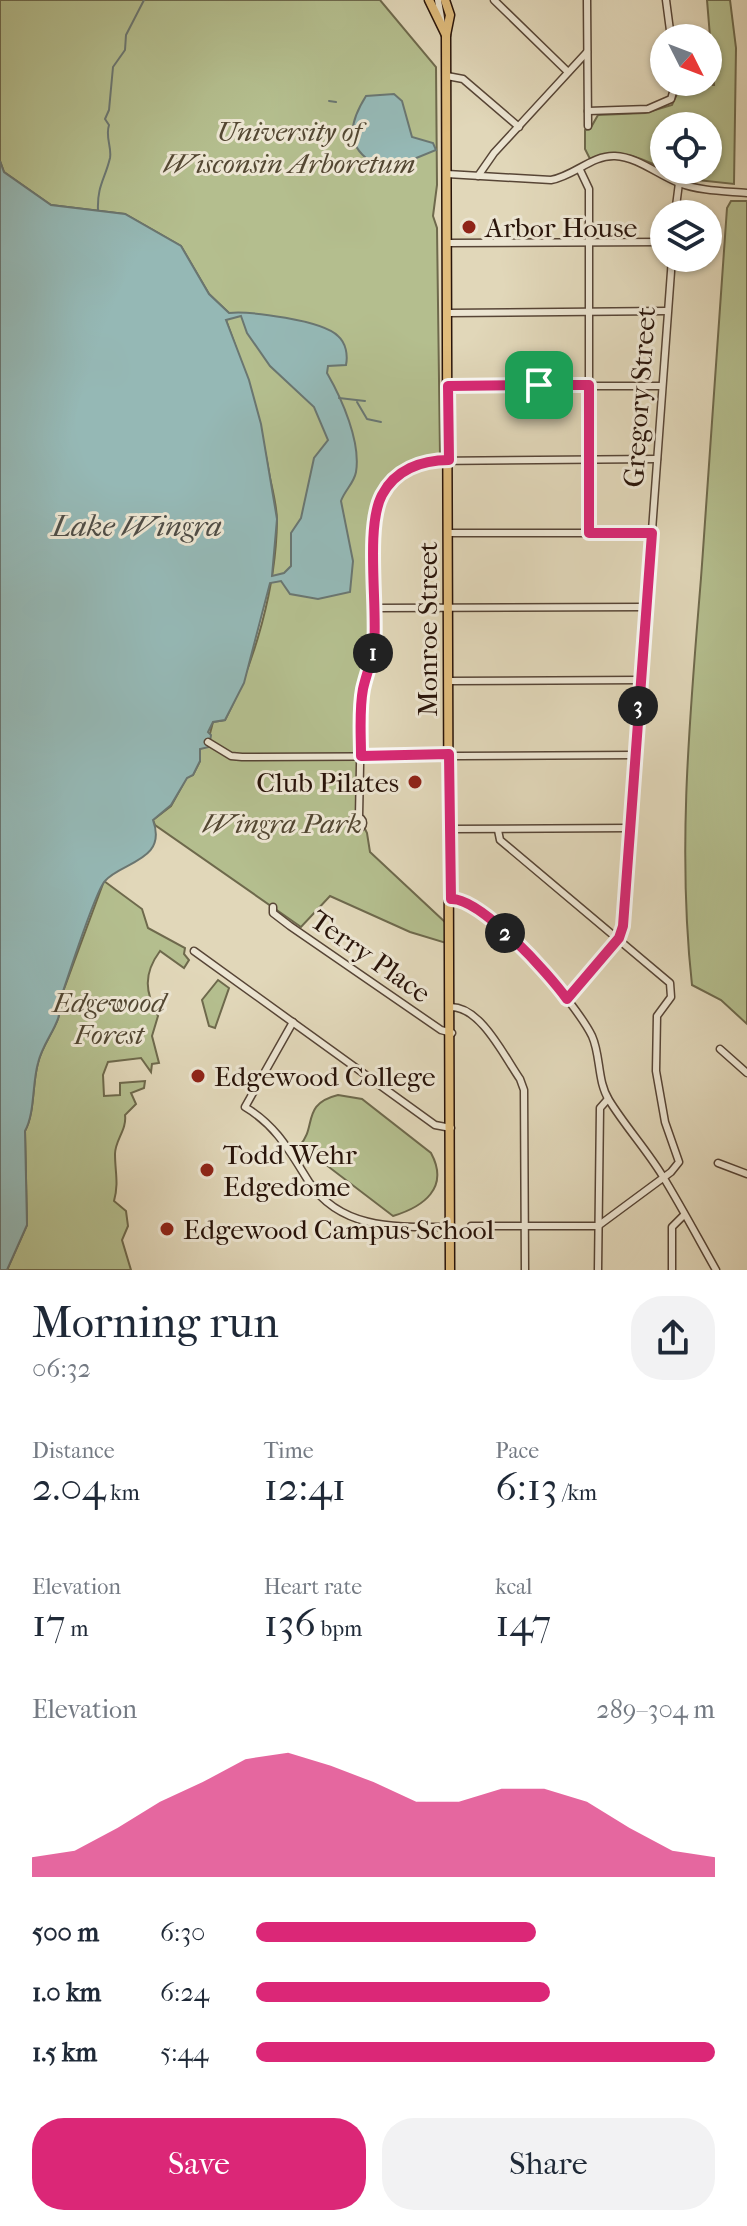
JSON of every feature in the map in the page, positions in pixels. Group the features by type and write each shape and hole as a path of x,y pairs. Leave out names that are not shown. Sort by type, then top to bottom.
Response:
{"main road":[{"name":"Monroe Street","path":"429,0 444,32 447,76 452,1033 450,1270"},
{"name":"Monroe Street","path":"444,32 450,15 445,0"}],"street":[{"name":"Monroe Street","path":"438,0 444,32"},
{"path":"450,15 454,0"},
{"path":"494,0 568,72"},
{"path":"587,0 588,126"},
{"path":"666,0 669,24"},
{"path":"478,176 587,52"},
{"path":"447,76 463,79 519,127"},
{"path":"588,111 648,109 672,96"},
{"path":"447,174 551,180 580,170 598,159 615,156 650,168"},
{"path":"580,170 589,189 589,533"},
{"path":"686,184 747,193"},
{"path":"447,243 650,242"},
{"name":"Gregory Street","path":"619,938 671,272"},
{"path":"448,313 667,311"},
{"path":"448,386 662,386"},
{"path":"359,817 363,688 373,649 375,522 380,498 392,480 410,468 430,461 657,459"},
{"path":"449,533 652,533"},
{"path":"375,608 646,607"},
{"path":"449,681 640,680"},
{"path":"208,742 231,756 635,755"},
{"path":"451,829 629,828"},
{"path":"471,1226 598,1226 663,1178 679,1161 665,1122 656,1071 657,1016 671,997 668,979 500,840 498,830"},
{"path":"451,899 468,903 513,940 548,973 567,999 594,1042 608,1099 663,1178 716,1270"},
{"name":"Terry Place","path":"273,907 273,913 290,926 307,934 441,1030 452,1033"},
{"path":"567,999 619,938"},
{"path":"194,951 435,1125 451,1128"},
{"path":"451,1007 469,1011 522,1085 525,1102 525,1270"},
{"path":"293,1022 245,1107 282,1137 318,1193 343,1213 381,1226 451,1227"},
{"path":"720,1049 747,1073"},
{"path":"598,1270 600,1108 608,1099"},
{"path":"718,1163 747,1174"},
{"path":"672,1270 672,1227 684,1215"}],"green space":[{"name":"University of Wisconsin Arboretum","path":"0,0 380,0 436,67 437,185 433,216 437,228 440,455 418,460 400,469 385,482 373,501 369,652 360,687 356,810 367,833 370,852 446,923 446,943 410,932 330,896 301,927 155,825 153,820 171,806 187,777 193,775 200,761 200,749 207,745 213,722 225,720 246,674 262,624 273,572 277,521 275,500 252,398 226,320 229,313 209,294 181,246 125,214 51,205 4,172 0,161"},
{"path":"707,0 730,0 736,48 734,184 722,183 722,112 650,112 650,163 619,154 590,159 585,149 585,130 590,129 598,115 645,113 672,105 676,96 722,96 722,24 709,24"},
{"path":"731,201 747,201 747,1024 721,1000 692,985 685,833 689,731 727,208"},
{"name":"Edgewood Forest","path":"104,881 142,909 148,928 185,948 184,954 189,960 184,968 160,951 148,975 148,991 158,1016 152,1036 159,1063 152,1064 151,1072 141,1058 108,1062 103,1075 104,1096 120,1095 120,1083 145,1081 144,1088 131,1093 136,1104 125,1115 115,1154 117,1183 114,1201 126,1211 128,1226 122,1240 131,1270 7,1270 27,1225 25,1131 38,1063 59,1015 61,997"},
{"path":"218,980 229,988 215,1028 209,1026 202,1000"},
{"path":"338,1095 362,1099 431,1153 437,1176 435,1186 423,1201 393,1216 300,1145 314,1110 326,1099"}],"water":[{"path":"394,94 402,101 412,137 433,143 436,150 409,161 370,161 356,147 354,122 366,96"},
{"name":"Lake Wingra","path":"0,161 4,172 51,205 125,214 181,246 209,294 229,313 302,321 330,330 338,336 346,349 346,365 328,366 327,373 349,421 357,460 355,476 341,501 353,561 350,592 318,599 290,594 281,581 270,583 244,683 225,720 213,722 208,732 211,735 209,747 200,749 200,761 193,775 187,778 171,805 153,820 156,834 149,852 105,881 95,901 61,997 59,1015 36,1071 25,1131 27,1225 7,1270 0,1270","holes":["241,316 247,333 270,366 314,407 328,440 314,458 301,518 291,533 291,566 284,573 272,576 277,519 261,424 249,380 226,320"]}],"waterway":[{"path":"98,210 100,189 110,158 109,125 105,119 109,110 113,67 125,50 126,35 144,0"},
{"path":"329,101 336,102"},
{"path":"330,172 341,165"},
{"path":"339,398 365,401"},
{"path":"357,402 367,419 381,422"}],"place":[{"name":"Arbor House","path":"469,227"},
{"name":"Club Pilates","path":"415,782"},
{"name":"Edgewood College","path":"198,1076"},
{"name":"Todd Wehr Edgedome","path":"207,1170"},
{"name":"Edgewood Campus School","path":"167,1229"}],"route":[{"path":"539,385 589,385 589,533 652,533 623,926 619,938 567,999 533,957 468,903 451,899 449,754 361,756 363,688 371,661 375,629 375,522 380,498 392,480 410,468 430,461 449,460 448,386 539,385"}],"park label":[{"name":"Wingra Park","path":"282,823"}]}
